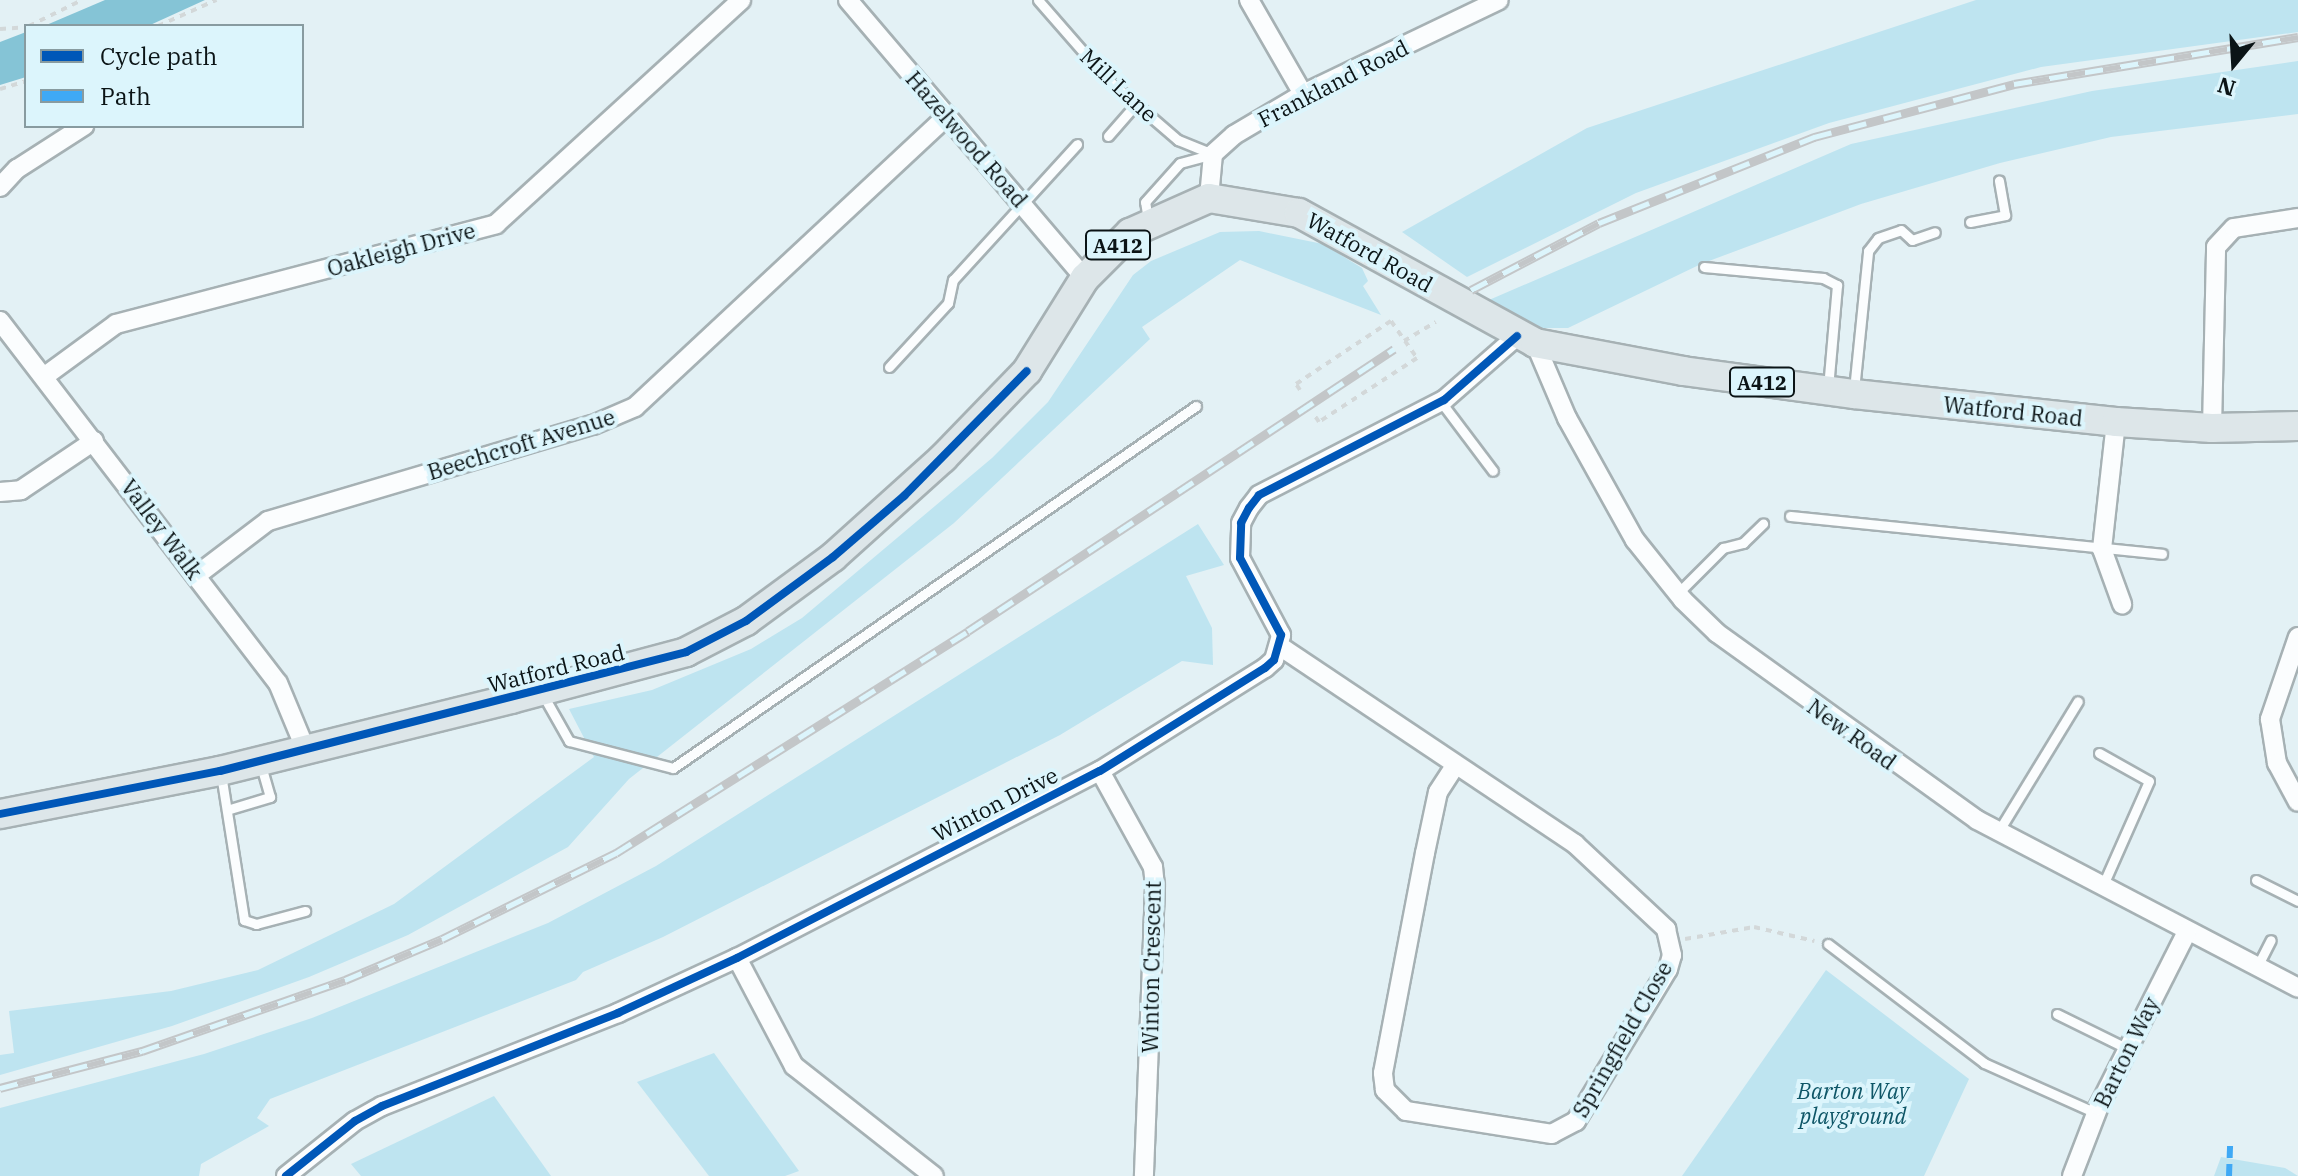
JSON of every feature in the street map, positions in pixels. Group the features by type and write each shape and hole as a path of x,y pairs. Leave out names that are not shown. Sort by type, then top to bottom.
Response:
{"main road":[{"name":"Watford Road","path":"0,814 260,762 686,652 746,621 833,557 904,496 1027,371 1085,278 1130,233 1209,198 1299,213 1526,339 1683,371 1841,393 2116,422 2212,428 2298,426"}],"street":[{"name":"Oakleigh Drive","path":"45,376 116,324 496,224 741,0"},
{"name":"Hazelwood Road","path":"848,0 1085,278"},
{"path":"1249,0 1303,94"},
{"name":"Frankland Road","path":"1213,154 1234,135 1303,94 1499,0"},
{"name":"Beechcroft Avenue","path":"197,575 268,521 593,425 635,407 947,116"},
{"path":"0,187 17,169 81,128"},
{"path":"1209,198 1213,154"},
{"path":"2212,428 2216,247 2234,228 2298,218"},
{"name":"Valley Walk","path":"0,321 278,683 305,748"},
{"path":"1281,647 1275,621 1240,558 1241,523 1259,495 1441,402 1526,339"},
{"name":"New Road","path":"1526,339 1600,484 1677,594 1717,633 1838,725 1998,832 2298,988"},
{"path":"2116,422 2102,549 2122,604"},
{"path":"0,492 21,490 94,441"},
{"path":"2298,637 2270,719 2277,763 2298,802"},
{"name":"Springfield Close","path":"1281,647 1454,767 1575,844 1657,919 1671,941 1668,969 1567,1129 1539,1135 1406,1111 1394,1104 1383,1073 1438,792 1454,767"},
{"name":"Winton Drive","path":"286,1176 355,1121 382,1106 618,1013 737,958 1100,771 1265,668 1281,647"},
{"name":"Winton Crescent","path":"1100,771 1154,877 1144,1176"},
{"name":"Barton Way","path":"2072,1176 2126,1048 2187,932"},
{"path":"737,958 794,1066 934,1176"}],"lane":[{"name":"Mill Lane","path":"1038,0 1107,79 1178,140 1213,154"},
{"path":"1108,136 1136,104"},
{"path":"889,367 948,303 953,280 1077,144"},
{"path":"1148,224 1145,202 1180,163 1213,154"},
{"path":"1970,222 2005,215 1999,181"},
{"path":"1841,393 1868,251 1878,238 1893,232 1901,230 1912,240 1935,232"},
{"path":"1704,267 1823,278 1837,285 1841,393"},
{"path":"1441,402 1493,471"},
{"path":"541,691 569,741 673,768 1196,406"},
{"path":"1790,516 2162,554"},
{"path":"1677,594 1723,548 1743,543 1763,524"},
{"path":"1998,832 2078,701"},
{"path":"2099,753 2149,781 2102,887"},
{"path":"230,809 270,797 260,762"},
{"path":"220,771 230,809 244,920 256,924 305,911"},
{"path":"2256,880 2293,902"},
{"path":"2257,967 2271,940"},
{"path":"1828,944 1984,1063 2096,1113"},
{"path":"2057,1014 2126,1048"}],"path":[{"path":"33,24 82,0"},
{"path":"162,24 216,0"},
{"path":"0,29 24,27"},
{"path":"0,89 24,82"},
{"path":"1300,390 1296,384 1391,321 1417,358 1319,422 1315,416"},
{"path":"1404,341 1436,322"},
{"path":"1671,941 1754,927 1828,944"}],"green space":[{"path":"1976,0 2298,0 2298,32 2041,67 1829,123 1636,193 1467,277 1402,232 1587,128"},
{"path":"2298,61 2298,114 2111,137 2000,163 1861,204 1701,264 1568,328 1538,328 1513,320 1489,300 1851,144 2092,91"},
{"path":"1259,231 1323,244 1362,268 1368,281 1363,286 1381,315 1240,260 1142,327 1150,339 954,523 629,779 568,847 408,935 309,977 172,1026 0,1075 0,1055 14,1053 9,1011 171,991 258,970 394,904 594,757 569,709 652,690 751,649 802,618 992,458 1048,402 1133,275 1151,261 1220,232"},
{"path":"1198,524 1224,565 1186,576 1212,628 1213,665 1182,661 1060,735 663,937 583,972 576,980 270,1099 257,1118 269,1126 201,1164 199,1176 0,1176 0,1108 204,1054 312,1018 548,923 656,866"},
{"name":"Barton Way playground","path":"1826,970 1969,1079 1924,1176 1682,1176"},
{"path":"714,1053 799,1171 785,1176 709,1176 637,1082"},
{"path":"494,1096 551,1176 361,1176 351,1164"},
{"path":"2221,1157 2285,1168 2298,1176 2214,1176"}],"shaded area":[{"path":"105,0 205,0 152,24 49,24"},
{"path":"24,33 24,78 0,85 0,42"}],"railway":[{"path":"1471,290 1599,223 1814,137 2014,84 2298,37"},
{"path":"0,1088 142,1051 345,980 442,939 616,853 968,631 1394,349"}],"marked path":[{"path":"2229,1176 2230,1146"}],"cycle path":[{"path":"286,1176 355,1121 382,1106 618,1013 737,958 1100,771 1265,668 1274,660 1281,635 1240,558 1241,523 1249,508 1259,495 1444,400 1517,336"},
{"path":"0,814 220,771 686,652 746,621 833,557 904,496 1027,371"}]}
